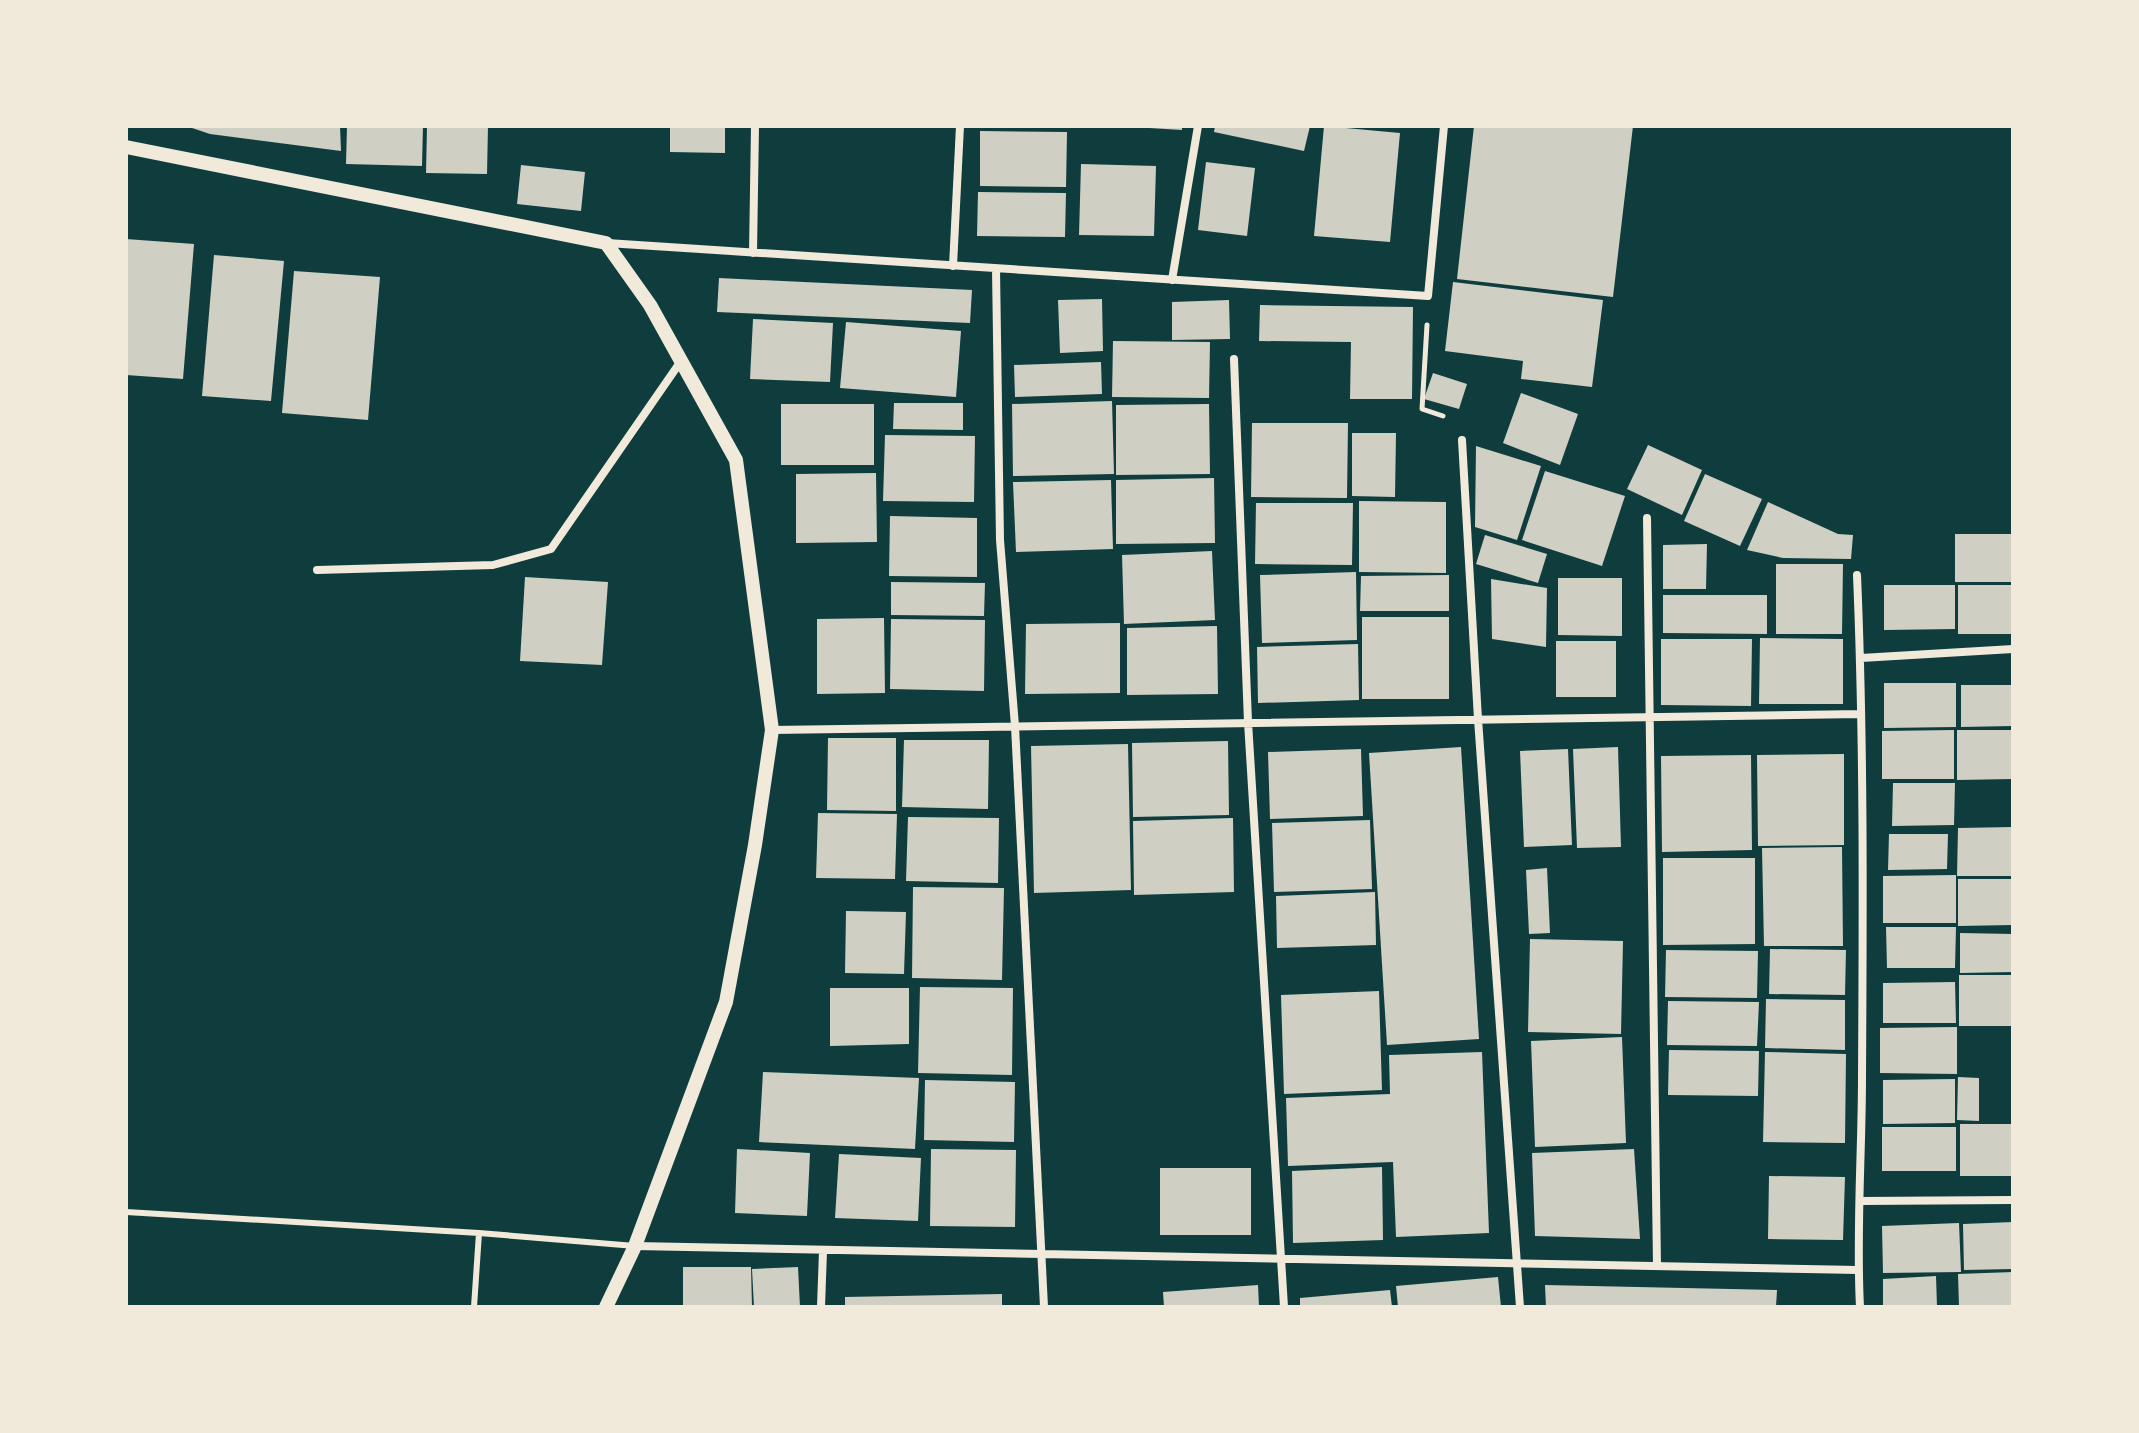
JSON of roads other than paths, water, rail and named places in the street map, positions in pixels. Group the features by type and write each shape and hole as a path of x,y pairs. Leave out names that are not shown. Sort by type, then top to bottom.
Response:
{"street":[{"path":"753,253 755,126"},
{"path":"953,266 960,126"},
{"path":"1172,280 1198,126"},
{"path":"126,147 606,243 1428,296 1444,126"},
{"path":"606,243 650,305 736,460 772,730 755,845 726,1002 635,1246 606,1307"},
{"path":"996,269 1000,540 1015,726 1044,1307"},
{"path":"1234,359 1248,722 1284,1307"},
{"path":"317,570 493,565 551,549 681,361"},
{"path":"1462,440 1478,719 1520,1307"},
{"path":"1647,518 1657,1266"},
{"path":"1857,575 1861,658 1863,900 1860,1307"},
{"path":"1861,658 2013,649"},
{"path":"772,730 1860,714"},
{"path":"1861,1201 2013,1200"},
{"path":"635,1246 1858,1270"},
{"path":"821,1307 823,1251"}],"lane":[{"path":"126,1212 479,1233 635,1246"},
{"path":"474,1307 479,1233"}]}
